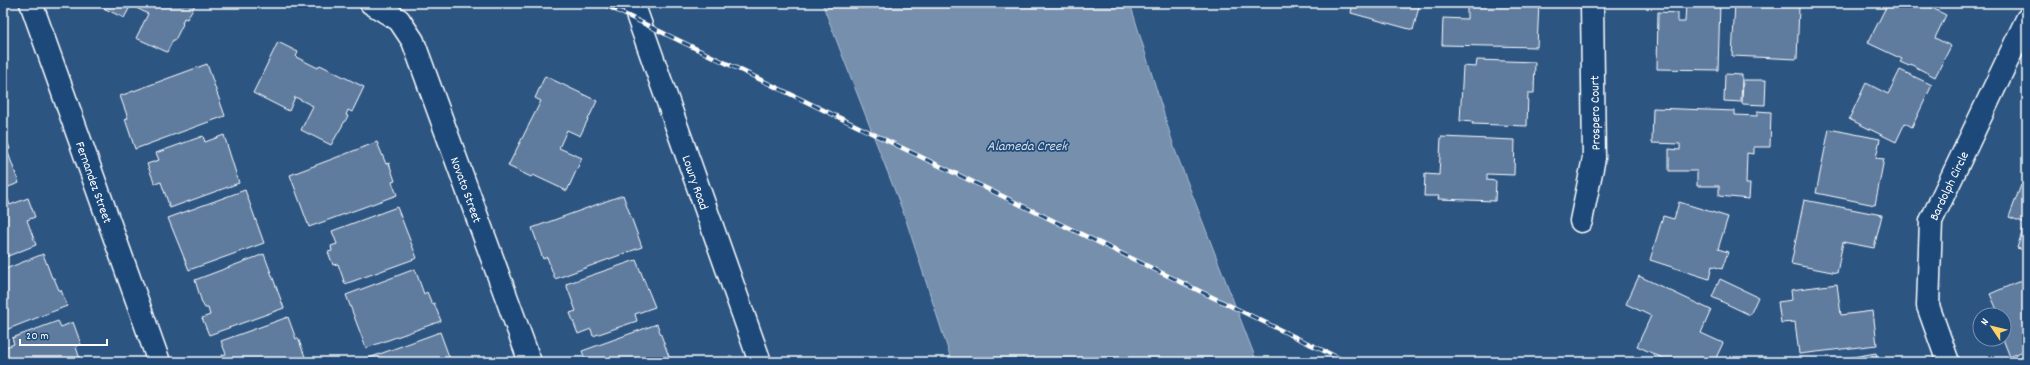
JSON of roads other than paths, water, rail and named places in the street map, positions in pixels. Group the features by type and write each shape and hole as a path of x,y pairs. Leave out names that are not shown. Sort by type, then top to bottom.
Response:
{"street":[{"name":"Fernandez Street","path":"31,3 159,362"},
{"name":"Novato Street","path":"371,3 399,20 413,41 530,362"},
{"name":"Lowry Road","path":"633,3 760,362"},
{"name":"Prospero Court","path":"1581,221 1594,158 1592,3"},
{"name":"Bardolph Circle","path":"1948,362 1928,306 1931,221 2027,19"}],"water":[{"name":"Alameda Creek","path":"822,3 1130,3 1175,150 1257,362 952,362 905,217"}],"railway":[{"path":"601,3 1347,362"}]}
